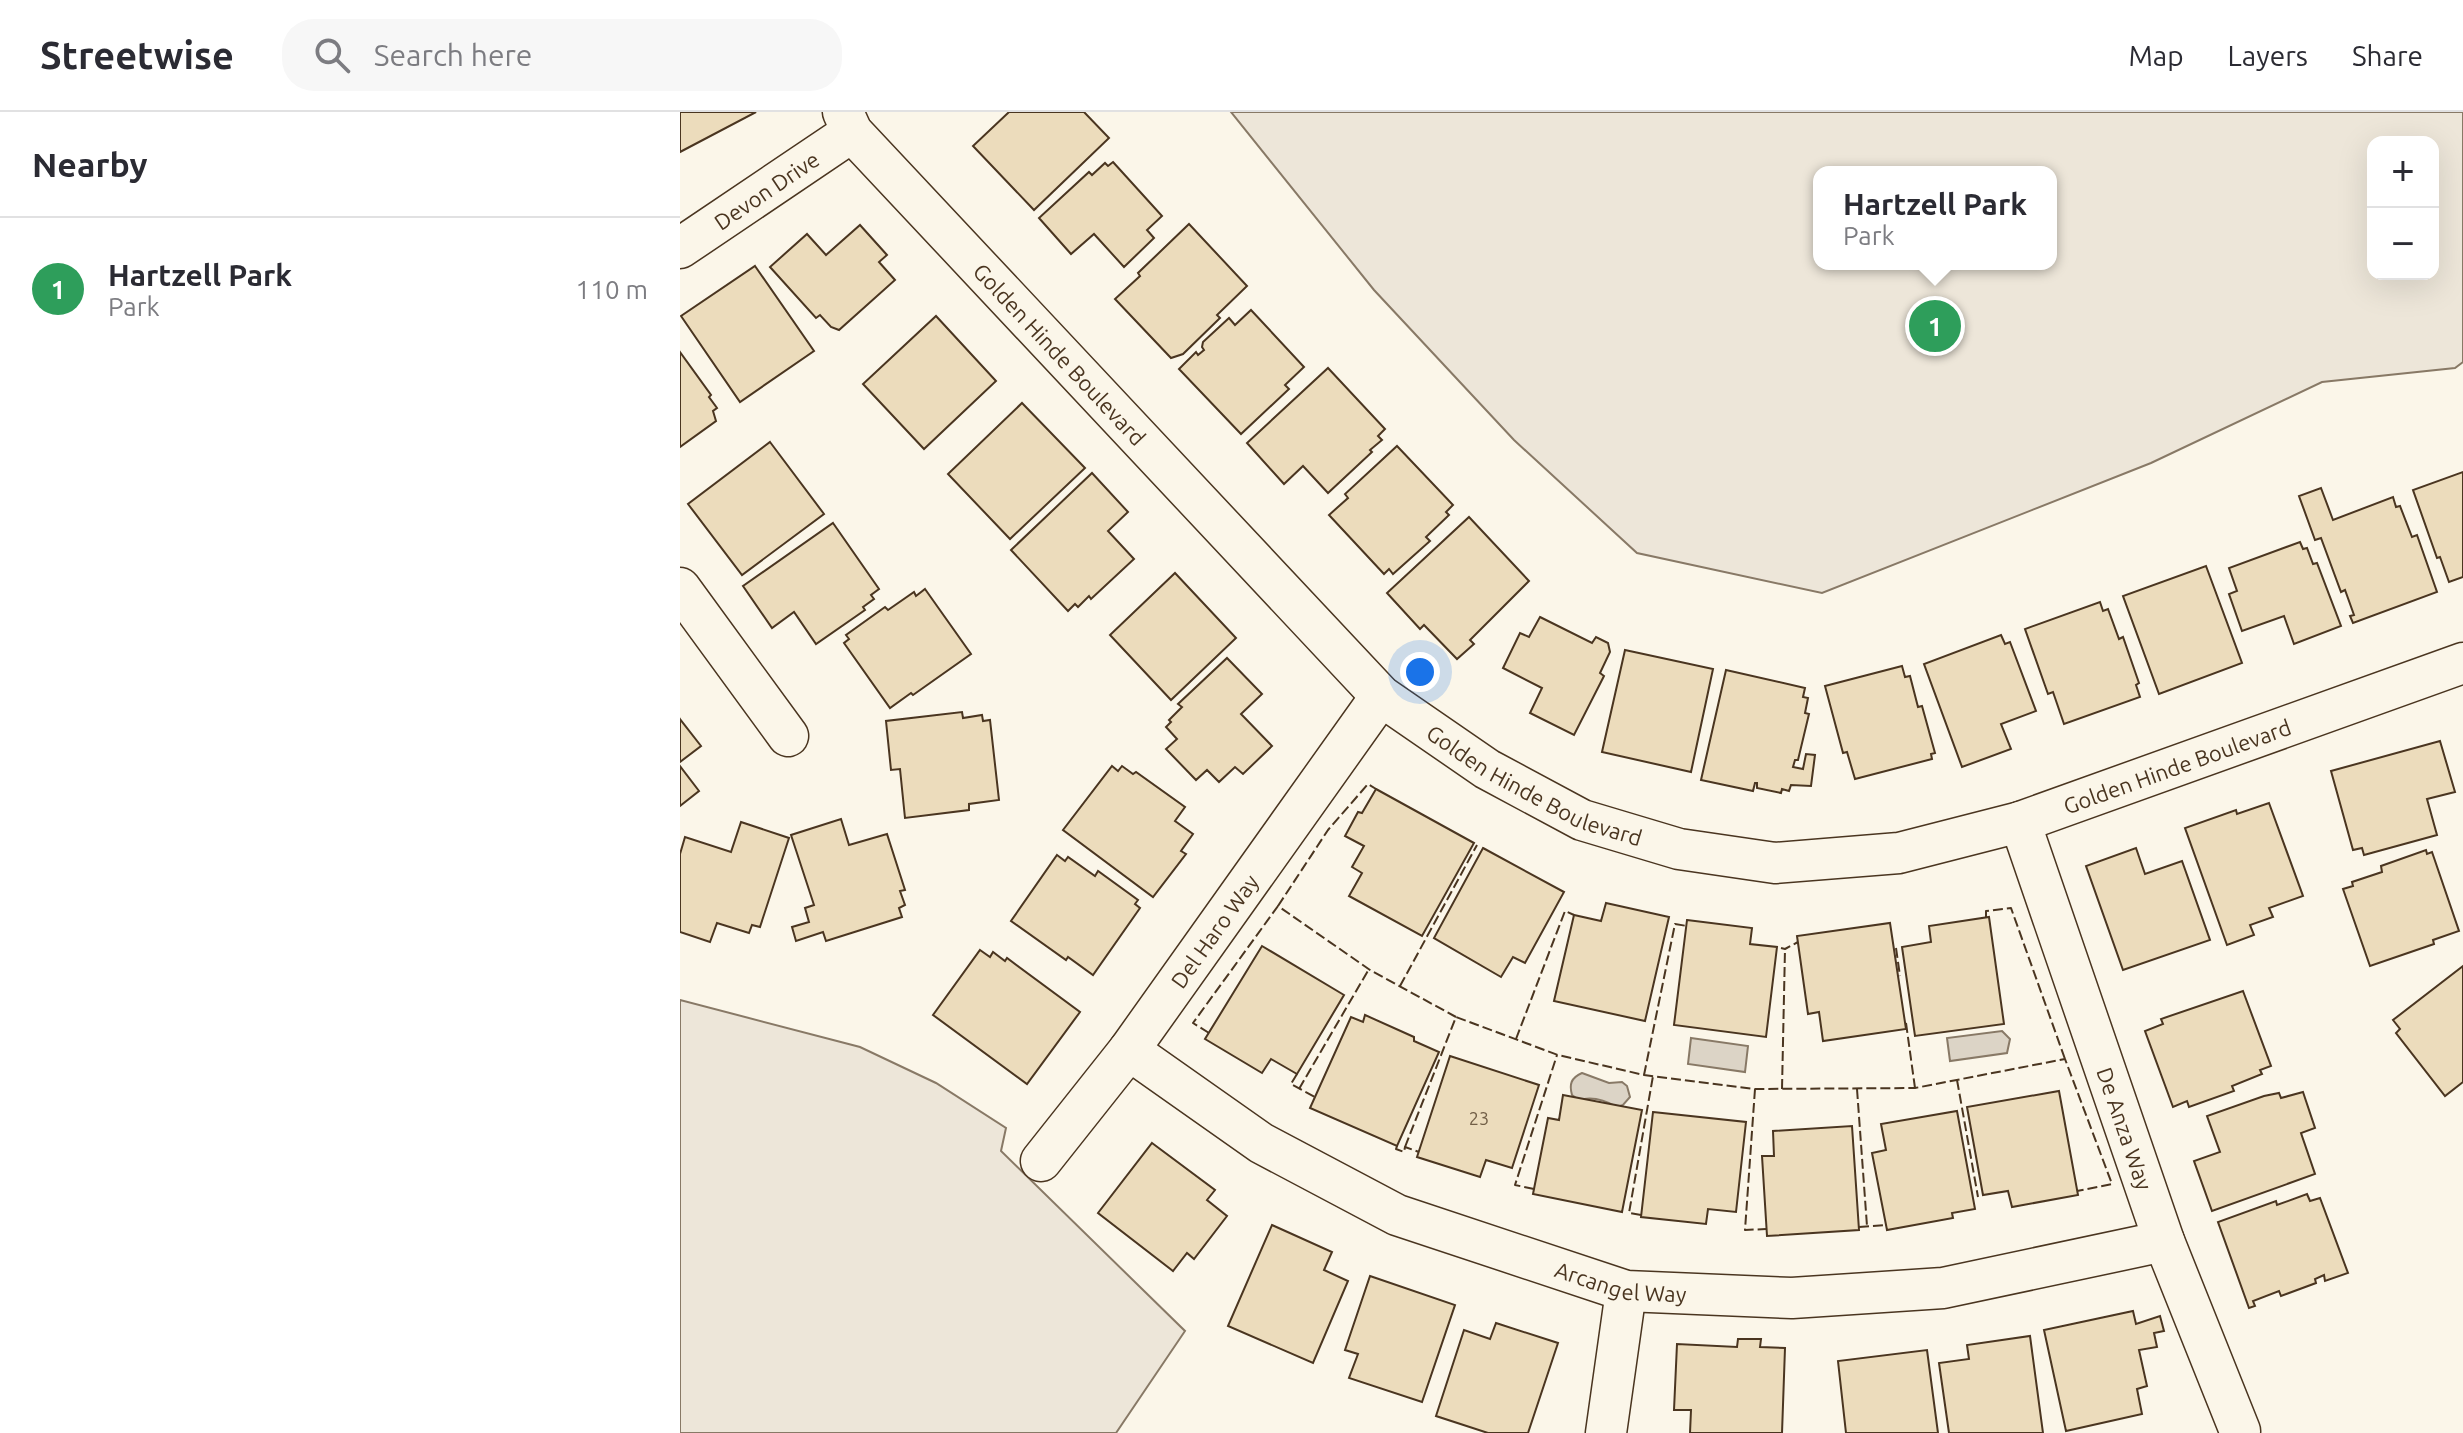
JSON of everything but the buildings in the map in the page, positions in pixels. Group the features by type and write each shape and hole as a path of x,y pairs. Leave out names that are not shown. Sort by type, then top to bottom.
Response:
{"street":[{"name":"Devon Drive","path":"680,248 847,122"},
{"name":"Golden Hinde Boulevard","path":"847,122 1381,696 1487,769 1582,820 1679,849 1775,863 1899,853 2020,822 2463,663"},
{"path":"680,588 788,736"},
{"name":"Del Haro Way","path":"1041,1161 1129,1050 1381,696"},
{"name":"De Anza Way","path":"2020,822 2164,1241 2240,1431"},
{"name":"Arcangel Way","path":"1129,1050 1261,1143 1397,1215 1626,1291 1792,1298 1943,1288 2164,1241"},
{"path":"1606,1433 1626,1291"}],"shaded area":[{"path":"1231,112 2463,112 2463,362 2455,368 2322,382 2151,463 1822,593 1637,553 1514,440 1374,290"},
{"path":"680,1000 860,1047 936,1083 1006,1128 1001,1151 1185,1331 1116,1433 680,1433"},
{"path":"2002,1031 2010,1039 2007,1053 1950,1061 1947,1038"},
{"path":"1691,1038 1748,1046 1745,1072 1688,1064"},
{"path":"1582,1073 1609,1083 1622,1082 1627,1086 1630,1097 1617,1107 1598,1099 1579,1100 1572,1095 1571,1085 1573,1079"}],"fence":[{"path":"1278,906 1328,830 1368,784 1376,789"},
{"path":"1400,986 1477,845"},
{"path":"1209,1033 1193,1023 1278,906 1370,970 1456,1017"},
{"path":"1986,918 1986,911 2011,908 2065,1059"},
{"path":"1516,1039 1565,911 1574,915"},
{"path":"1644,1075 1675,924 1687,926"},
{"path":"1781,948 1798,942"},
{"path":"1896,948 1900,976"},
{"path":"1782,1089 1785,949"},
{"path":"1299,1089 1369,969"},
{"path":"1405,1147 1456,1017 1558,1055 1644,1075 1755,1089 1915,1088 2065,1059 2112,1184 2077,1191"},
{"path":"1906,1023 1915,1088"},
{"path":"1534,1189 1515,1185 1557,1055"},
{"path":"1297,1074 1291,1084 1315,1097"},
{"path":"1641,1215 1629,1213 1653,1076"},
{"path":"1957,1080 1978,1197"},
{"path":"1755,1089 1745,1230 1766,1229"},
{"path":"1857,1089 1867,1226"},
{"path":"1397,1146 1396,1149 1404,1152 1405,1147 1419,1152"},
{"path":"1859,1227 1886,1225"}],"place":[{"name":"Hartzell Park","path":"1935,326"}]}
